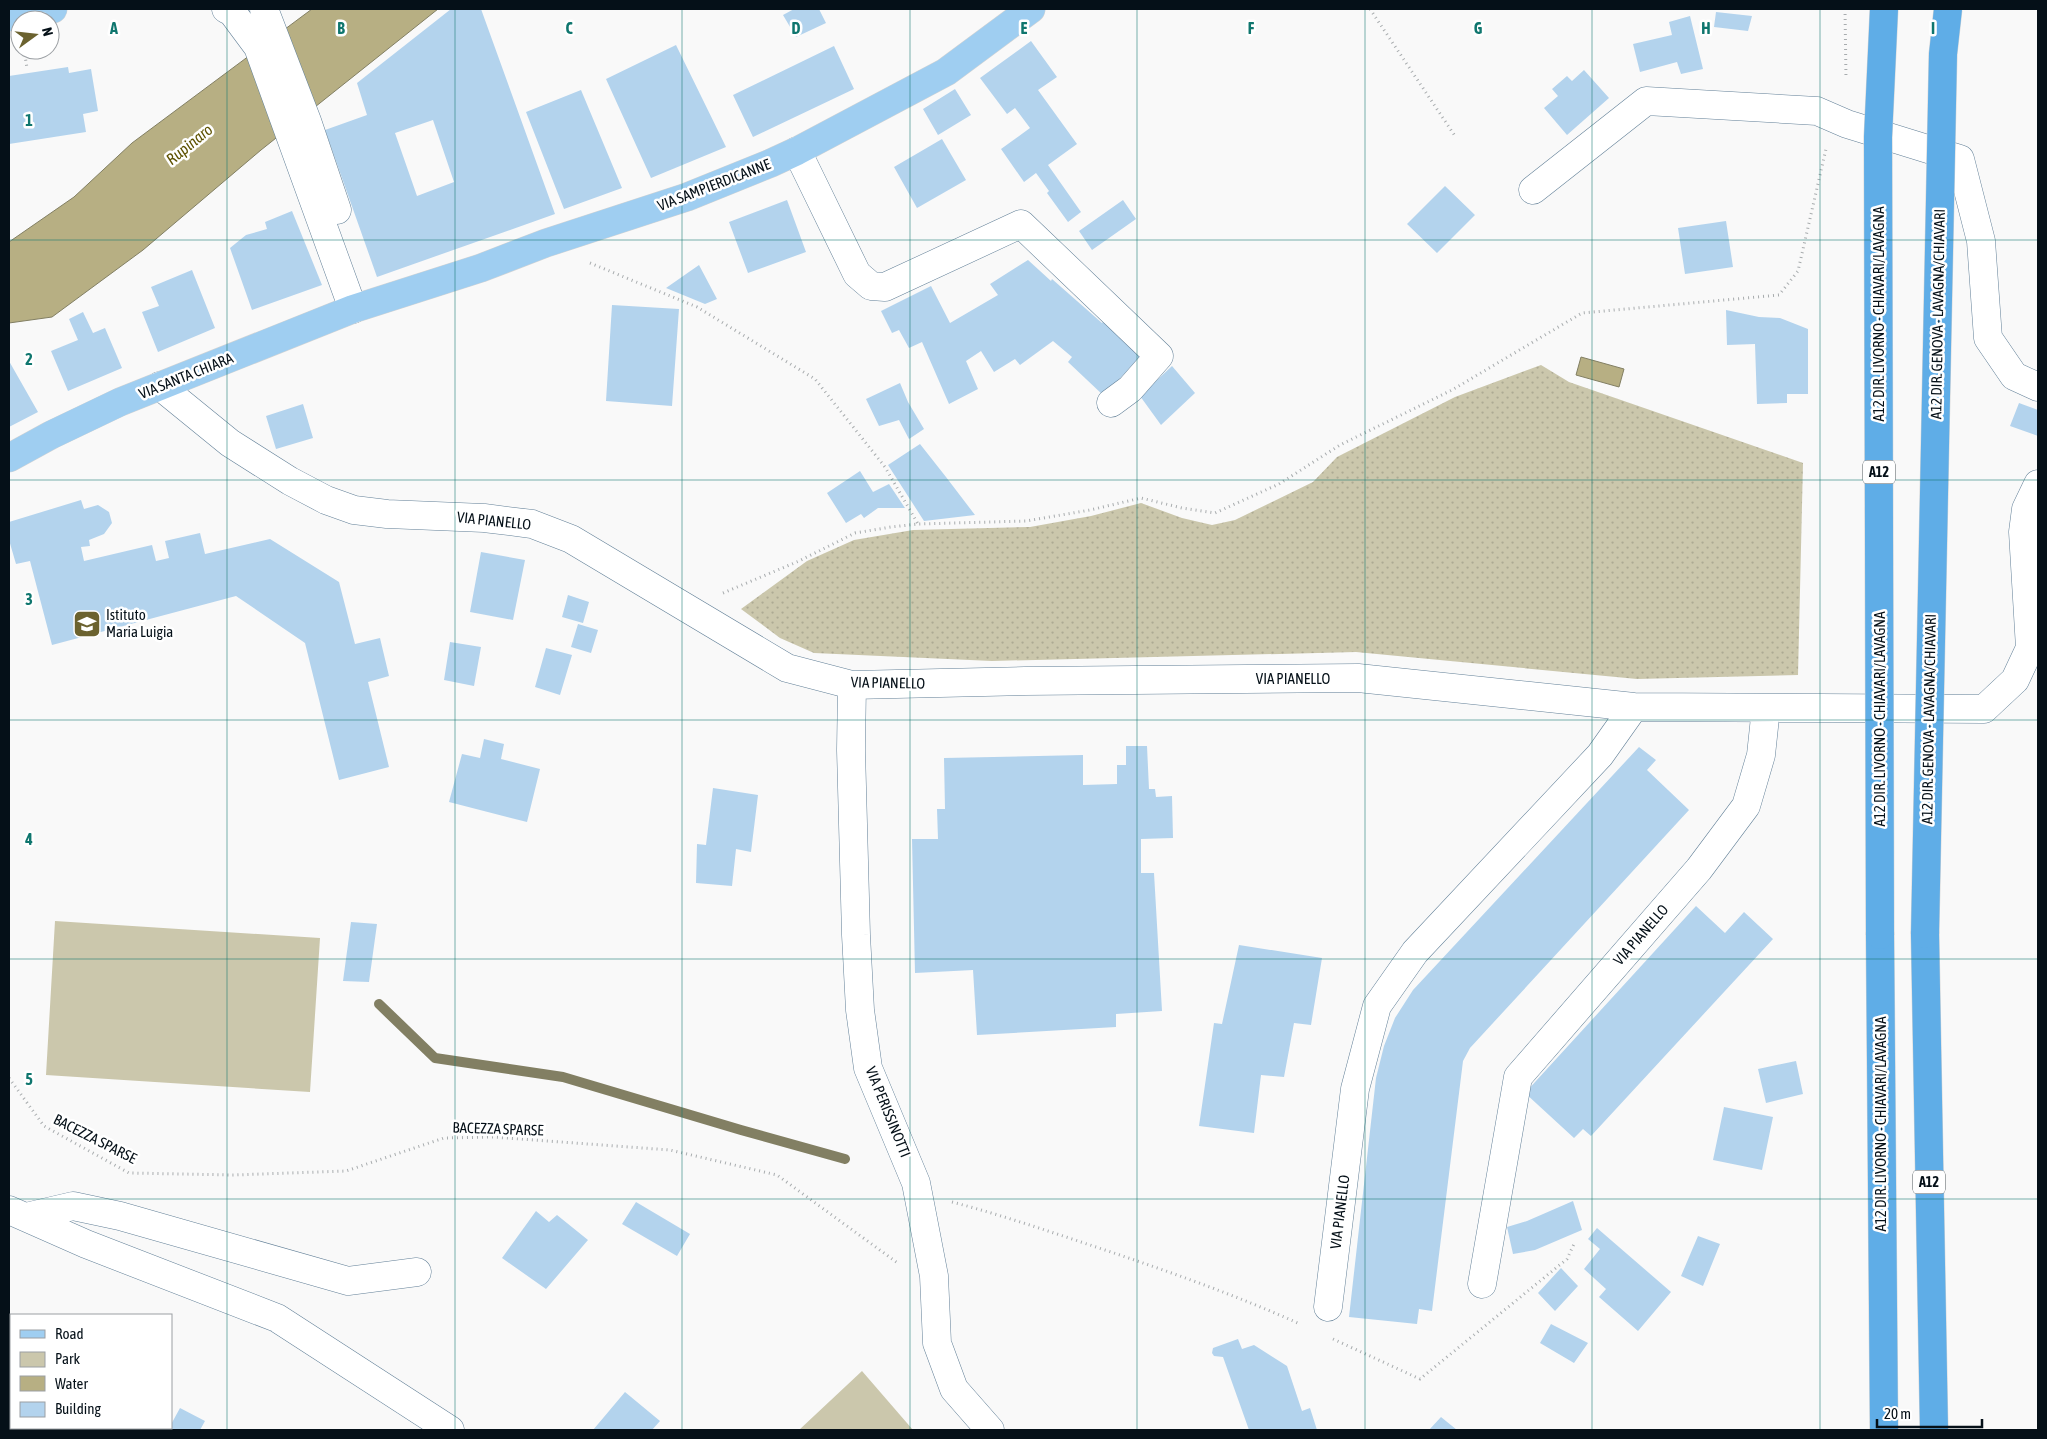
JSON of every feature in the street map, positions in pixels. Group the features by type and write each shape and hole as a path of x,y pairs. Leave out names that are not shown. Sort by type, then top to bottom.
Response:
{"highway":[{"name":"A12 DIR. LIVORNO - CHIAVARI/LAVAGNA","path":"1884,9 1878,137 1880,935 1884,1430"},
{"name":"A12 DIR. GENOVA - LAVAGNA/CHIAVARI","path":"1934,1430 1925,934 1943,54 1948,9"}],"main road":[{"path":"9,17 53,9"},
{"name":"VIA SAMPIERDICANNE","path":"361,306 481,268 546,243 687,197 797,151 946,72 1031,9"},
{"name":"VIA SANTA CHIARA","path":"9,458 94,415 160,386 361,306"}],"street":[{"path":"226,9 267,41"},
{"path":"264,9 267,41 361,306"},
{"path":"1533,190 1646,102 1818,111 1847,124 1960,159 1981,241 1988,338 2014,376 2038,387"},
{"path":"797,151 857,274 871,286 885,287 1021,224 1159,356 1130,389 1111,403"},
{"name":"VIA PIANELLO","path":"160,386 230,443 290,481 326,500 354,510 387,514 484,518 532,524 571,539 787,668 852,685 1025,681 1358,678 1634,707 1766,708 1761,754 1746,806 1698,869 1518,1077 1482,1284"},
{"path":"1766,708 1984,709 2015,680 2030,648 2023,532 2026,509 2038,484"},
{"name":"VIA PERISSINOTTI","path":"852,685 851,750 860,1010 868,1068 916,1183 934,1276 937,1343 954,1390 990,1430"},
{"name":"VIA PIANELLO","path":"1328,1307 1355,1088 1377,1006 1415,952 1600,755 1634,707"},
{"path":"17,1213 73,1206 120,1216 348,1281 418,1272"},
{"path":"17,1213 86,1244 277,1318 450,1430"}],"path":[{"path":"1370,9 1455,136"},
{"path":"686,608 799,561 854,534 918,524 1026,521 1090,510 1140,498 1182,508 1215,513 1279,484 1340,444 1452,390 1582,313 1779,295 1798,271 1830,132 1847,124 1845,9"},
{"path":"26,60 27,68"},
{"path":"546,243 697,307 815,379 886,467 918,524"},
{"name":"BACEZZA SPARSE","path":"9,1078 44,1126 129,1173 233,1175 346,1171 444,1138 493,1137 670,1150 777,1175 895,1262 934,1276"},
{"path":"918,1193 987,1211 1130,1258 1260,1306 1305,1326"},
{"path":"1331,1339 1420,1380 1567,1259 1574,1244"}],"green space":[{"path":"1541,365 1569,382 1803,463 1798,675 1637,679 1356,652 992,661 814,653 780,638 741,609 807,561 854,540 913,530 1030,527 1091,516 1141,503 1182,518 1212,525 1235,520 1313,482 1337,457 1455,397"},
{"path":"55,921 320,938 310,1092 46,1075"},
{"path":"862,1371 913,1430 799,1430"}],"water":[{"name":"Rupinaro","path":"312,9 438,9 261,150 143,250 52,317 9,323 9,242 74,197 132,143"},
{"path":"1581,357 1624,369 1619,387 1576,375"}],"building":[{"path":"451,9 481,9 555,214 377,277 325,130 367,115 357,83","holes":["433,120 454,182 417,196 395,133"]},
{"path":"794,9 819,9 826,23 796,37 783,15"},
{"path":"1716,12 1752,16 1748,31 1714,27"},
{"path":"1690,16 1703,69 1681,74 1677,62 1640,72 1633,44 1672,35 1669,22"},
{"path":"1031,41 1057,77 1038,90 1077,144 1048,165 1081,212 1068,222 1047,193 1049,191 1036,173 1024,182 1001,149 1030,128 1015,108 1007,114 980,78"},
{"path":"676,45 726,147 651,178 606,79"},
{"path":"834,46 854,89 753,137 733,95"},
{"path":"68,67 69,73 91,69 98,111 83,114 86,132 9,144 9,76"},
{"path":"1584,70 1609,98 1567,135 1544,108 1558,96 1552,89 1567,76 1572,81"},
{"path":"955,89 971,115 938,135 923,109"},
{"path":"581,90 622,188 564,209 526,112"},
{"path":"942,139 966,180 917,208 894,167"},
{"path":"1445,186 1475,215 1437,253 1407,224"},
{"path":"787,200 806,252 748,273 729,222"},
{"path":"1123,200 1136,219 1092,250 1079,231"},
{"path":"292,211 322,285 252,310 230,248 246,235 267,229 265,222"},
{"path":"1726,221 1733,267 1685,274 1678,228"},
{"path":"1028,260 1102,323 1106,319 1143,353 1104,396 1068,362 1072,357 1053,341 1020,365 1015,359 994,372 981,351 966,361 978,389 949,404 922,342 909,348 899,330 892,333 881,311 931,286 950,323 998,295 990,284"},
{"path":"699,265 717,299 705,304 666,288"},
{"path":"192,270 215,328 158,352 142,312 159,306 151,287"},
{"path":"612,305 679,309 672,406 606,401"},
{"path":"1726,310 1759,317 1780,318 1808,329 1808,394 1787,394 1787,403 1757,404 1755,344 1727,345"},
{"path":"83,312 93,333 105,328 122,368 68,391 51,351 78,340 69,319"},
{"path":"9,361 38,412 9,427"},
{"path":"1172,366 1195,393 1161,425 1140,396"},
{"path":"900,383 908,402 924,429 909,439 899,420 879,426 866,399"},
{"path":"2019,403 2038,410 2038,436 2010,426"},
{"path":"303,404 313,438 276,449 266,416"},
{"path":"920,444 975,515 924,521 888,465"},
{"path":"860,471 873,492 889,484 905,508 878,508 864,518 861,514 846,523 827,493"},
{"name":"Istituto Maria Luigia","path":"81,500 84,509 98,505 109,512 112,523 104,534 89,540 90,546 81,547 84,561 152,545 156,561 169,558 165,541 200,533 205,554 270,539 339,582 355,644 380,638 389,676 368,682 389,767 339,780 305,643 236,596 52,645 30,561 16,564 9,540 9,522"},
{"path":"481,552 525,560 513,620 470,612"},
{"path":"568,595 589,602 583,623 562,617"},
{"path":"578,624 598,630 591,653 571,647"},
{"path":"450,642 481,647 474,686 444,680"},
{"path":"546,648 572,655 560,695 535,687"},
{"path":"484,739 504,744 501,759 540,769 527,822 449,802 462,754 480,758"},
{"path":"1126,746 1147,746 1149,789 1155,789 1156,797 1172,796 1173,838 1141,839 1141,873 1154,873 1162,1011 1116,1014 1116,1027 977,1035 973,970 915,973 912,839 938,839 937,809 945,809 944,758 1083,755 1083,785 1117,784 1117,765 1126,765"},
{"path":"1639,747 1656,760 1647,770 1689,810 1470,1048 1463,1061 1432,1311 1419,1309 1417,1324 1349,1317 1376,1078 1384,1046 1395,1018 1413,990"},
{"path":"713,788 758,795 751,852 736,849 732,886 696,883 697,844 706,845"},
{"path":"1696,906 1725,933 1744,912 1773,939 1591,1136 1583,1129 1574,1138 1525,1093"},
{"path":"351,922 377,924 369,982 343,981"},
{"path":"1239,945 1322,958 1311,1025 1294,1023 1284,1077 1261,1075 1254,1133 1199,1126 1214,1023 1222,1024"},
{"path":"1796,1061 1803,1094 1766,1103 1758,1069"},
{"path":"1724,1107 1773,1117 1762,1170 1713,1160"},
{"path":"1573,1201 1582,1230 1535,1250 1513,1254 1507,1227 1527,1221"},
{"path":"636,1202 690,1234 677,1256 622,1224"},
{"path":"536,1211 549,1222 557,1215 588,1240 546,1289 502,1258"},
{"path":"1597,1228 1671,1292 1638,1331 1599,1297 1606,1289 1584,1269 1600,1249 1588,1239"},
{"path":"1698,1236 1720,1244 1703,1286 1681,1276"},
{"path":"1561,1268 1578,1286 1555,1311 1538,1293"},
{"path":"1551,1324 1588,1343 1574,1363 1540,1343"},
{"path":"1238,1339 1242,1349 1254,1345 1287,1366 1302,1411 1310,1408 1317,1430 1249,1430 1223,1357 1214,1356 1212,1353 1213,1348"},
{"path":"625,1392 660,1421 652,1430 593,1430"},
{"path":"180,1408 205,1421 200,1430 168,1430 172,1429 172,1423"},
{"path":"1441,1417 1457,1430 1429,1430"}],"waterway":[{"path":"379,1004 435,1058 563,1077 845,1159"}],"place":[{"name":"Istituto Maria Luigia","path":"87,624"}]}
